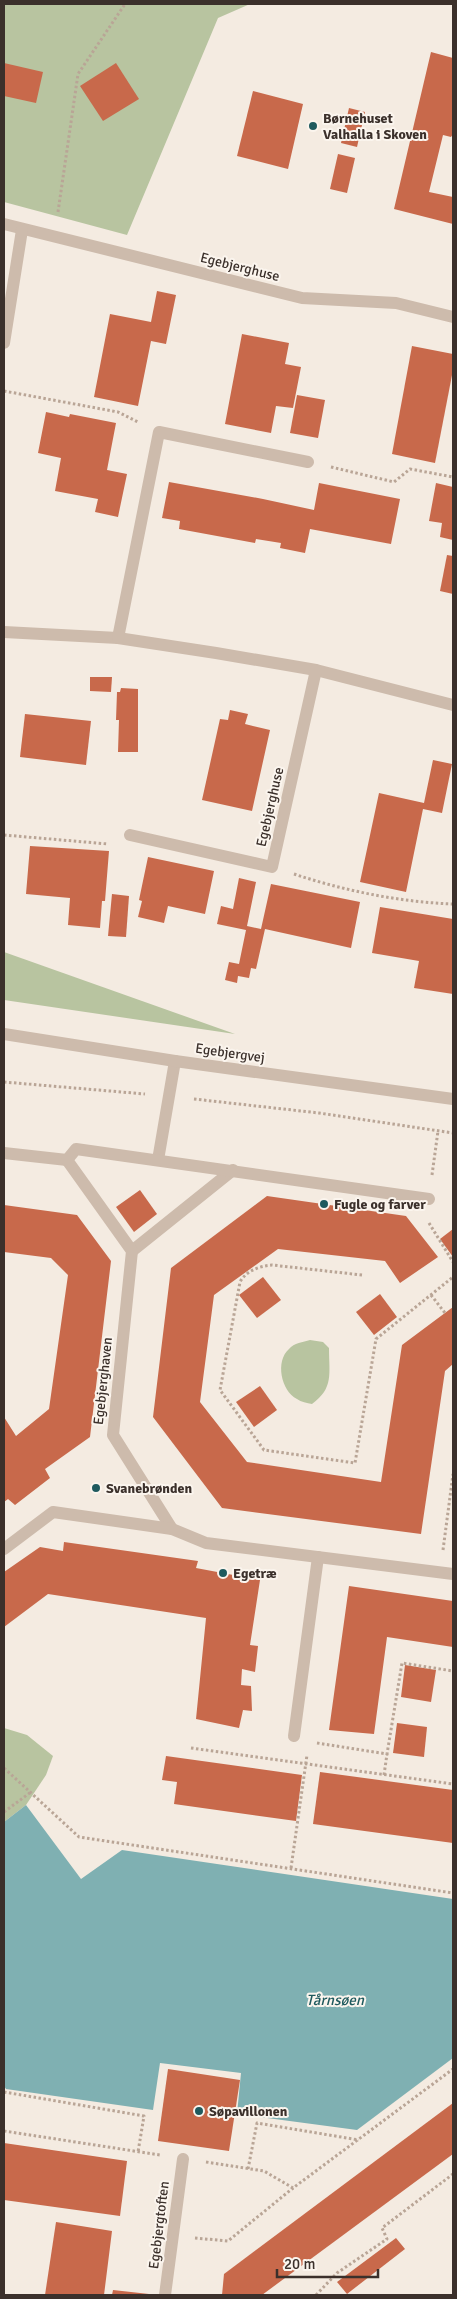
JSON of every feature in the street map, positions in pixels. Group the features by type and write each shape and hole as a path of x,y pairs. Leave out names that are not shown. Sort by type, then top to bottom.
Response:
{"street":[{"name":"Egebjerghuse","path":"4,224 302,298 396,303 453,317"},
{"path":"4,343 22,230"},
{"path":"118,638 159,432 308,462"},
{"path":"4,632 118,638 316,670 453,705"},
{"name":"Egebjerghuse","path":"130,835 272,867 316,670"},
{"name":"Egebjergvej","path":"4,1034 175,1061 453,1099"},
{"path":"158,1160 175,1061"},
{"path":"67,1160 76,1149 429,1199"},
{"path":"4,1153 67,1160 132,1250 233,1170"},
{"name":"Egebjerghaven","path":"132,1250 113,1434 172,1529"},
{"path":"4,1548 53,1512 172,1529 206,1543 453,1574"},
{"path":"294,1736 318,1557"},
{"name":"Egebjergtoften","path":"165,2295 183,2159"}],"path":[{"path":"54,235 78,74 125,4"},
{"path":"4,391 118,412 159,432"},
{"path":"308,462 394,482 410,469 453,477"},
{"path":"4,835 118,844 130,835"},
{"path":"272,867 314,881 414,902 453,904"},
{"path":"4,1082 169,1096 319,1114 453,1133"},
{"path":"362,1275 272,1265 262,1266 244,1275 240,1282 220,1390 264,1450 355,1463 376,1339 453,1277"},
{"path":"431,1295 445,1313"},
{"path":"440,1573 453,1474"},
{"path":"384,1775 402,1663 453,1671"},
{"path":"294,1736 309,1742 387,1754"},
{"path":"291,1868 309,1742"},
{"path":"191,1748 453,1784"},
{"path":"4,1768 79,1837 453,1893"},
{"path":"4,1812 30,1792"},
{"path":"173,2236 228,2241 293,2188 453,2069"},
{"path":"4,2092 144,2116 138,2152"},
{"path":"248,2169 257,2123 359,2140"},
{"path":"4,2131 264,2171 293,2188"},
{"path":"316,2295 337,2273 387,2239 382,2228 453,2174"}],"green space":[{"path":"4,4 250,4 218,18 127,235 4,202"},
{"path":"4,952 235,1034 4,1000"},
{"path":"310,1340 323,1342 329,1348 329,1380 324,1392 312,1404 300,1401 291,1395 284,1383 281,1368 285,1354 291,1347"},
{"path":"4,1728 27,1735 53,1756 46,1775 26,1805 4,1822"}],"water":[{"name":"Tårnsøen","path":"26,1805 81,1879 122,1850 453,1899 453,2058 357,2130 237,2114 241,2073 160,2063 153,2110 6,2089 4,2086 4,1822"}],"building":[{"path":"431,52 453,58 453,134 451,137 443,135 429,192 453,197 453,224 394,209"},
{"path":"4,63 43,72 36,103 4,96"},
{"path":"116,63 139,99 103,121 80,86"},
{"path":"253,91 303,104 288,169 237,156"},
{"path":"349,108 365,112 357,147 341,143"},
{"path":"338,154 355,158 347,193 330,189"},
{"path":"157,291 176,295 166,344 151,341 138,406 94,397 110,314 151,322"},
{"path":"242,334 289,343 285,364 301,367 293,408 276,406 271,433 225,424"},
{"path":"412,346 453,354 453,370 435,463 392,454"},
{"path":"297,395 325,400 318,438 290,433"},
{"path":"46,412 69,417 70,414 116,423 107,470 127,474 118,517 95,512 98,499 55,491 61,458 38,453"},
{"path":"169,482 314,510 319,483 400,499 391,544 310,529 305,553 280,548 281,543 256,539 255,543 179,529 180,521 162,518"},
{"path":"436,483 453,487 453,540 440,537 442,523 429,521"},
{"path":"447,555 453,556 453,594 440,591"},
{"path":"90,677 112,677 111,692 90,691"},
{"path":"121,688 138,689 138,752 118,752 119,720 116,720 117,692 120,692"},
{"path":"230,710 248,714 245,724 270,730 252,811 202,800 220,719 228,720"},
{"path":"25,714 91,721 86,765 20,757"},
{"path":"433,760 452,764 442,813 423,809 406,892 360,882 379,793 424,803"},
{"path":"30,846 109,851 105,901 102,901 100,928 68,925 70,898 26,894"},
{"path":"148,857 214,871 205,914 168,906 164,923 138,917 142,901 139,900"},
{"path":"239,878 256,882 247,926 261,929 271,884 360,902 351,948 265,929 256,969 251,968 249,978 238,976 237,983 225,980 229,962 239,964 246,930 217,924 221,906 233,909"},
{"path":"112,894 129,896 126,937 108,936"},
{"path":"380,907 453,919 453,994 414,988 419,961 372,953"},
{"path":"140,1190 157,1214 134,1232 116,1207"},
{"path":"267,1196 406,1216 438,1257 400,1283 385,1261 278,1249 214,1295 200,1402 247,1462 381,1482 402,1345 453,1307 453,1364 445,1371 421,1534 222,1508 153,1417 171,1268"},
{"path":"4,1205 77,1215 111,1261 90,1437 45,1469 50,1478 15,1505 8,1499 4,1502 4,1417 16,1436 49,1409 68,1275 51,1258 4,1252"},
{"path":"453,1229 453,1257 440,1239"},
{"path":"263,1277 281,1300 257,1318 239,1295"},
{"path":"380,1294 397,1317 374,1335 356,1312"},
{"path":"260,1386 277,1410 254,1427 236,1402"},
{"path":"64,1542 198,1561 196,1568 260,1580 250,1645 258,1646 255,1672 242,1669 241,1685 251,1686 252,1711 243,1710 239,1728 196,1719 206,1618 48,1594 4,1627 4,1572 40,1547 63,1551"},
{"path":"349,1586 453,1601 453,1647 387,1637 374,1734 329,1730"},
{"path":"405,1665 436,1670 431,1702 401,1697"},
{"path":"397,1723 427,1727 424,1757 393,1753"},
{"path":"166,1756 302,1775 296,1821 174,1804 177,1782 162,1780"},
{"path":"320,1772 453,1790 453,1843 313,1824"},
{"name":"Søpavillonen","path":"168,2069 240,2080 229,2151 158,2141"},
{"path":"453,2103 453,2154 262,2295 222,2295 224,2274"},
{"path":"4,2143 127,2161 120,2216 4,2200"},
{"path":"56,2222 112,2231 104,2295 45,2295"},
{"path":"396,2238 405,2249 347,2294 337,2282"},
{"path":"113,2290 149,2294 149,2295 112,2295"}],"place":[{"name":"Børnehuset Valhalla i Skoven","path":"313,126"},
{"name":"Fugle og farver","path":"324,1204"},
{"name":"Svanebrønden","path":"96,1488"},
{"name":"Egetræ","path":"223,1573"},
{"name":"Søpavillonen","path":"199,2111"}]}
